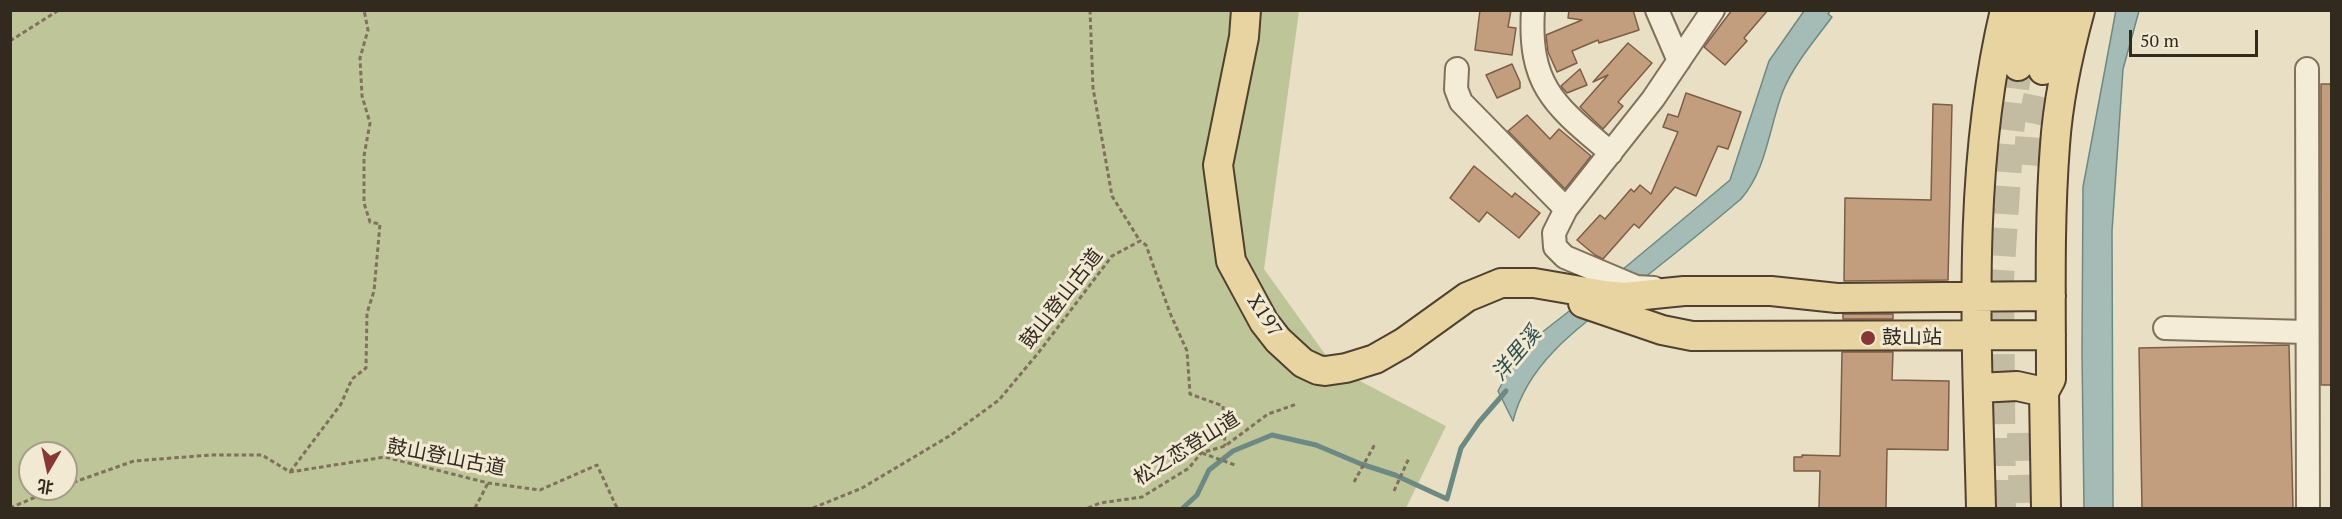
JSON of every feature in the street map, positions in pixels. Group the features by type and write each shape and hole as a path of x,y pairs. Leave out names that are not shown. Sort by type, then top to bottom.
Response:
{"main road":[{"name":"X197","path":"1246,10 1244,37 1218,165 1231,261 1264,322 1290,352 1303,363 1325,371 1354,366 1388,352 1479,290 1501,283 1534,283 1570,294 1622,298"},
{"path":"1981,508 1977,335 1980,191 1985,118 2005,10"},
{"path":"2030,10 2030,68 2056,10"},
{"path":"2046,508 2044,392 2051,379 2055,142 2066,73 2080,10"},
{"path":"1622,298 1684,291 1771,291 1837,298 2051,296"},
{"path":"1622,298 1662,330 1692,336 2051,335"},
{"path":"1978,388 2017,386 2044,392"}],"street":[{"path":"1533,10 1532,30 1536,63 1548,91 1562,111 1611,153"},
{"path":"1658,10 1678,61"},
{"path":"1622,298 1598,272 1565,257 1555,247 1554,233 1566,209 1611,153 1713,10"},
{"path":"1457,69 1456,89 1461,102 1566,209"},
{"path":"2307,69 2308,508"},
{"path":"2165,328 2306,333"}],"path":[{"path":"10,41 59,10"},
{"path":"78,481 134,461 211,455 262,455 290,472 341,404 352,379 366,368 367,312 374,291 380,224 370,222 364,203 364,156 370,123 362,96 360,58 368,30 363,10"},
{"path":"1090,10 1093,88 1112,196 1140,241 1146,245 1186,351 1190,394 1223,406 1225,446"},
{"name":"鼓山登山古道","path":"813,508 862,488 951,435 999,400 1039,352 1112,256 1140,241"},
{"name":"松之恋登山道","path":"1088,508 1100,503 1142,497 1189,468 1201,453 1225,446 1268,414 1297,404"},
{"path":"1354,482 1375,444"},
{"path":"1201,453 1235,465"},
{"name":"鼓山登山古道","path":"290,472 384,457 488,483 540,490 597,465 616,508"},
{"path":"1394,491 1409,458"},
{"path":"475,508 488,483"},
{"path":"10,508 26,501"}],"green space":[{"path":"10,11 1299,11 1264,269 1335,368 1446,426 1406,508 11,508"}],"water":[{"path":"2116,10 2139,11 2123,69 2112,231 2113,508 2084,508 2083,187"},
{"path":"1804,11 1830,11 1828,14 1832,17 1805,52 1783,91 1762,161 1750,187 1741,199 1717,219 1566,339 1533,376 1521,398 1513,421 1498,391 1517,356 1527,344 1622,270 1730,180 1769,61"}],"building":[{"path":"1480,10 1511,10 1508,27 1516,28 1512,55 1475,50"},
{"path":"1569,10 1633,10 1639,30 1599,43 1598,40 1572,51 1577,63 1557,72 1548,52 1546,35 1582,20 1568,18"},
{"path":"1732,10 1768,10 1744,38 1747,41 1725,65 1704,47"},
{"path":"1628,43 1652,63 1618,102 1623,106 1603,129 1580,107 1608,75 1593,82"},
{"path":"1512,64 1520,82 1520,88 1497,98 1486,75"},
{"path":"1580,69 1587,85 1567,93 1561,86"},
{"path":"2321,84 2331,84 2331,385 2321,385"},
{"path":"1686,93 1741,112 1728,149 1718,146 1696,196 1675,187 1639,228 1634,224 1603,259 1595,255 1577,240 1600,215 1605,219 1631,189 1634,192 1640,185 1651,194 1678,132 1663,127 1668,114 1678,117"},
{"path":"1933,104 1952,105 1948,280 1844,281 1845,198 1931,200"},
{"path":"1527,115 1550,139 1559,129 1591,156 1565,189 1508,131"},
{"path":"1474,166 1512,197 1515,193 1540,213 1519,238 1487,212 1479,222 1450,198"},
{"path":"1843,314 1893,314 1893,319 1843,319"},
{"path":"2289,345 2293,508 2142,508 2139,348"},
{"path":"1842,352 1893,352 1892,380 1949,381 1948,450 1887,449 1886,508 1819,508 1820,471 1794,471 1794,457 1802,457 1802,455 1840,456"}],"waterway":[{"name":"洋里溪","path":"1183,508 1197,495 1209,470 1233,451 1272,435 1316,445 1395,475 1447,499 1461,448 1479,422 1506,391"}],"tunnel":[{"path":"2002,508 2000,279 2010,133 2018,66"},
{"path":"2027,165 2030,131 2043,70"},
{"path":"2021,433 2023,508"}],"place":[{"name":"鼓山站","path":"1868,338"}]}
